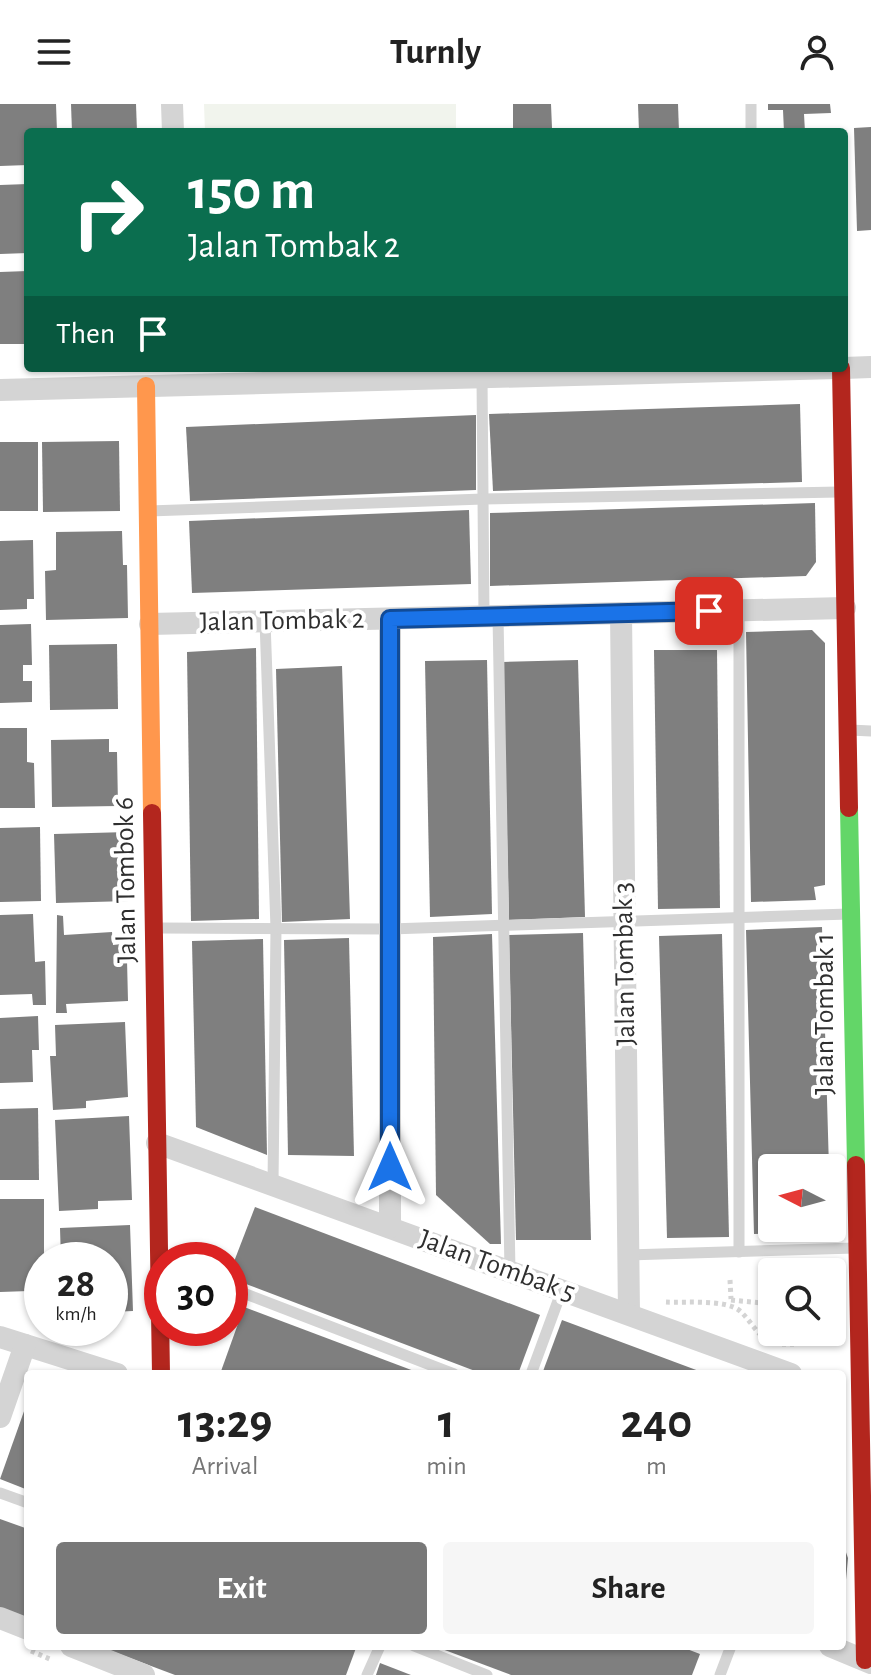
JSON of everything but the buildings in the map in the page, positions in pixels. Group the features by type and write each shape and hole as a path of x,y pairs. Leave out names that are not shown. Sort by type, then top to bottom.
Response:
{"street":[{"path":"172,104 173,128"},
{"path":"848,368 871,367"},
{"path":"0,390 146,386 180,376 482,377 681,372"},
{"name":"Jalan Tombak 1","path":"841,372 852,914 862,1064 856,1248 856,1522 868,1662"},
{"name":"Jalan Tombok 6","path":"146,386 160,1242"},
{"name":"Jalan Tombak 2","path":"150,624 845,608"},
{"name":"Jalan Tombak 3","path":"621,613 629,1314"},
{"path":"390,619 390,1227"},
{"name":"Jalan Tombak 5","path":"157,1143 780,1370"},
{"path":"0,1337 24,1345"},
{"path":"0,1417 25,1346"},
{"path":"28,1346 104,1370"},
{"name":"Jalan Tombok 6","path":"161,1346 161,1370"},
{"path":"0,1618 22,1637"},
{"path":"840,1650 868,1662"},
{"path":"66,1655 144,1675"}],"lane":[{"path":"751,104 751,128"},
{"path":"482,377 483,499 505,925 510,1271"},
{"path":"148,511 483,499 843,492"},
{"path":"739,610 739,1252"},
{"path":"265,621 276,928 273,1184"},
{"path":"849,730 871,731"},
{"path":"154,928 390,929 852,914"},
{"path":"628,1255 856,1248"},
{"path":"532,1370 562,1290"},
{"path":"248,1295 444,1370"},
{"path":"0,1493 24,1502"},
{"path":"367,1675 378,1650"},
{"path":"424,1650 487,1675"},
{"path":"720,1675 729,1650"}],"path":[{"path":"730,1280 730,1302 748,1318 758,1333"},
{"path":"666,1302 758,1303"}],"shaded area":[{"path":"204,104 456,104 456,128 205,128"}],"traffic: fast":[{"path":"849,808 856,1165"}],"traffic: slow":[{"path":"146,386 152,813"}],"traffic: jam":[{"path":"841,372 849,808"},
{"path":"152,813 161,1370"},
{"path":"856,1165 865,1660"}],"route":[{"path":"390,1167 390,619 709,611"}]}
